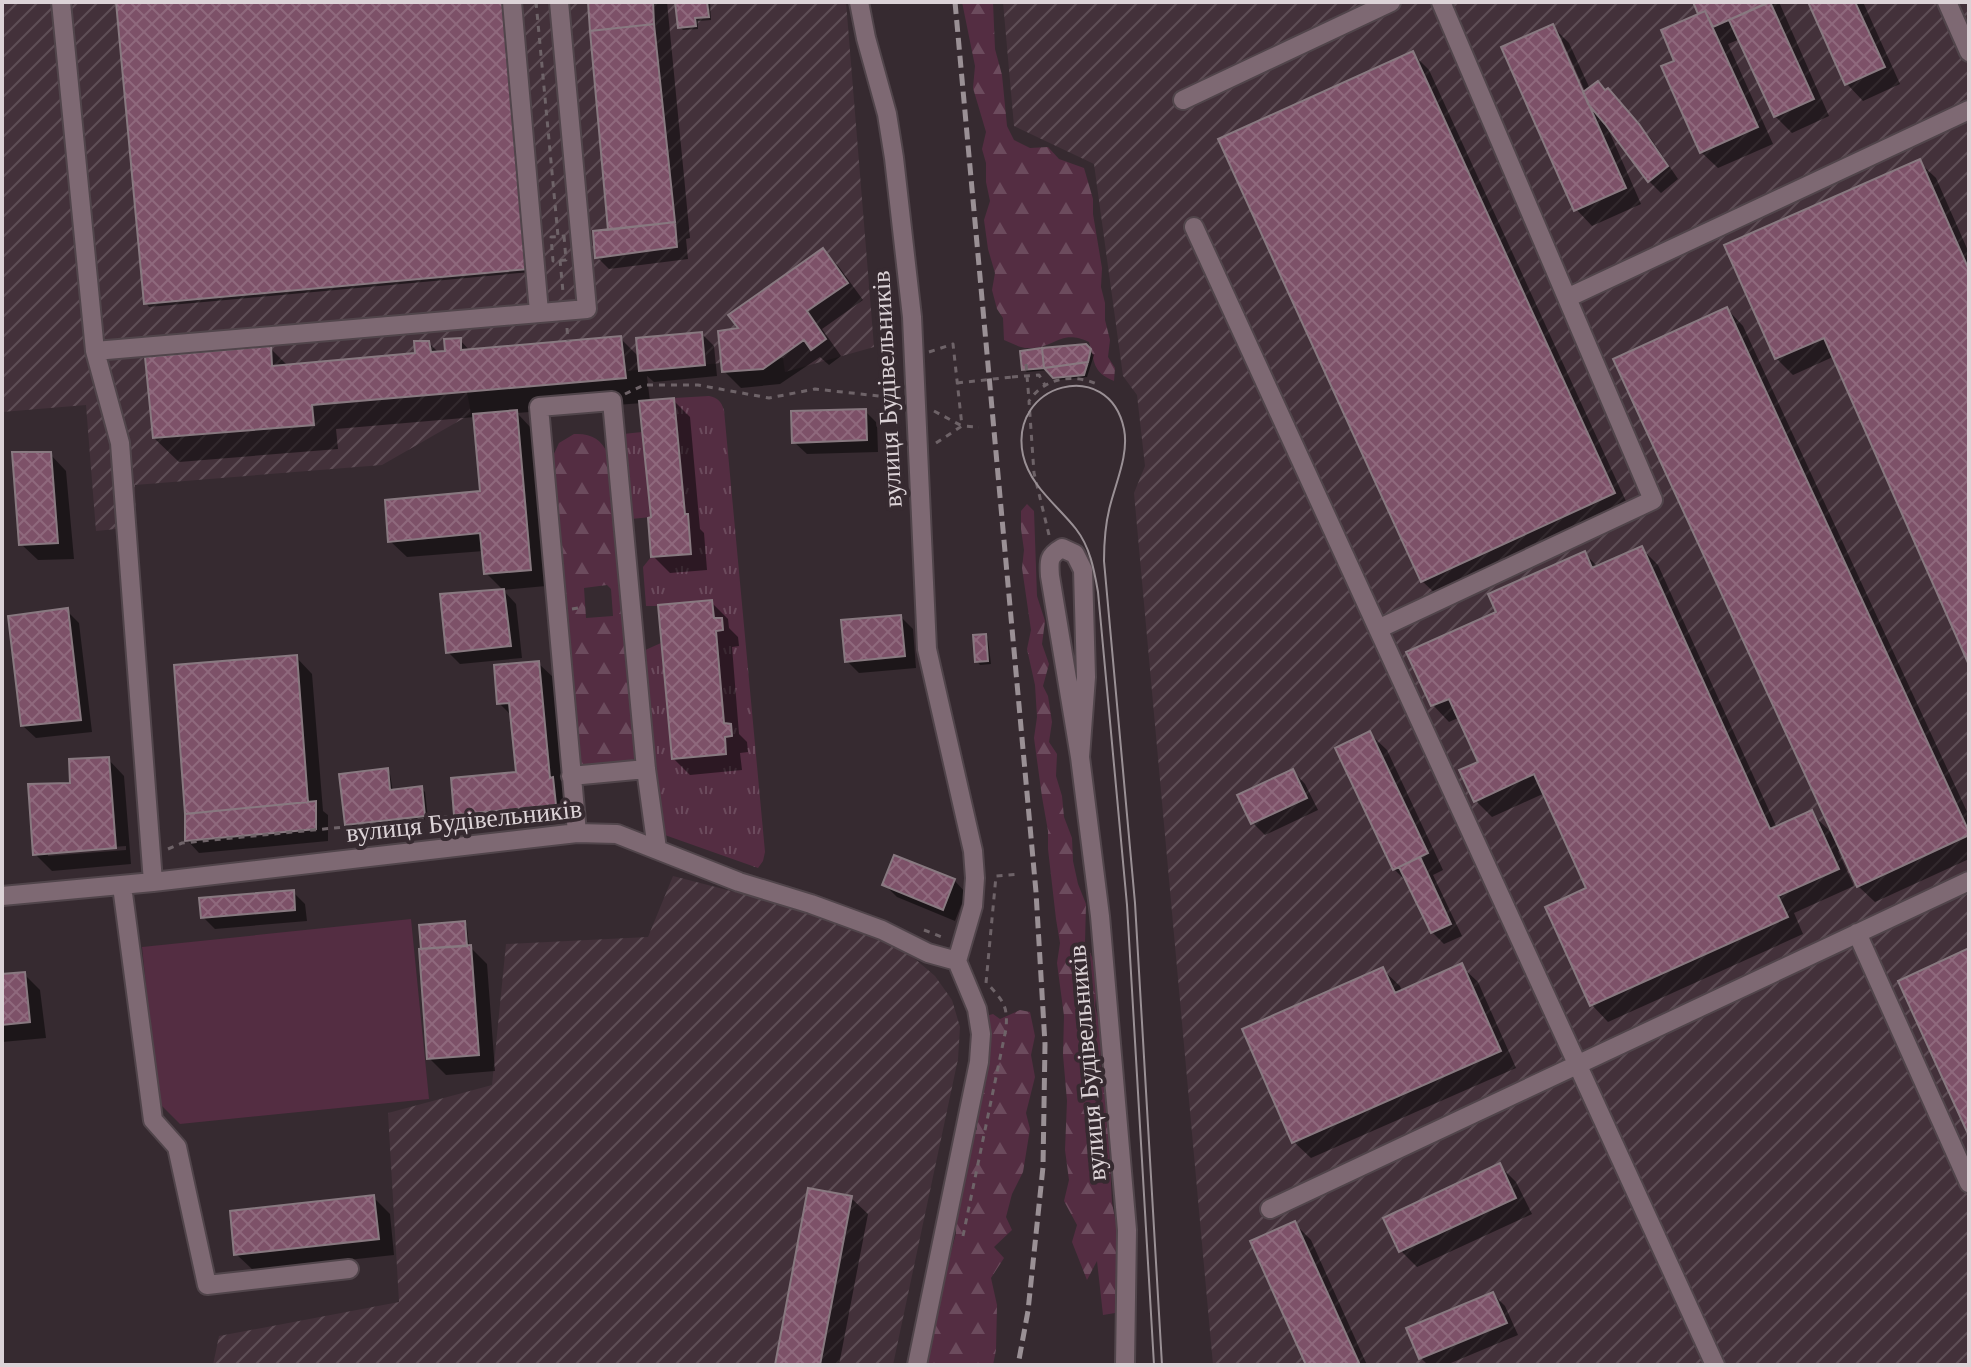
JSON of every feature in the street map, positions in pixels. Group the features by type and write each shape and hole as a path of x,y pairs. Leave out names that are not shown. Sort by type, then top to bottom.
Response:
{"street":[{"path":"61,2 95,351 120,443 153,882"},
{"path":"512,2 539,312"},
{"path":"95,351 587,309 559,2"},
{"name":"вулиця Будівельників","path":"2,896 122,886 577,833 617,834 739,882 882,930 928,953 958,958 973,906 973,851 927,649 912,317 887,114 859,2"},
{"path":"1183,100 1391,2"},
{"path":"1378,629 1653,500 1441,2"},
{"path":"1947,2 1969,52"},
{"path":"1567,298 1969,110"},
{"path":"1194,227 1715,1365"},
{"path":"577,833 539,407 612,401 646,769 657,849"},
{"name":"вулиця Будівельників","path":"1080,757 1086,677 1083,570 1075,554 1062,548 1049,561 1050,576 1080,757 1100,916 1127,1230 1125,1365"},
{"path":"571,776 646,769"},
{"path":"1270,1209 1969,881"},
{"path":"122,886 153,1120 177,1147 207,1285 349,1269"},
{"path":"1857,933 1969,1183"},
{"path":"917,1365 979,1062 981,1034 977,1009 958,958"}],"path":[{"path":"536,2 558,236"},
{"path":"549,149 572,146"},
{"path":"564,236 566,260 560,260 553,261 551,237 564,236"},
{"path":"560,260 568,341"},
{"path":"914,357 953,344 962,426"},
{"path":"1026,364 1034,473 1054,553"},
{"path":"957,383 1039,375 1045,385"},
{"path":"1029,401 1034,393 1056,380 1079,378 1099,385"},
{"path":"612,401 644,385 698,385 769,398 815,389 916,400 962,426 979,427"},
{"path":"918,455 962,426"},
{"path":"150,855 182,843 566,805 575,808"},
{"path":"912,926 941,936 958,958 987,983 996,876 1020,874"}],"shaded area":[{"path":"2,2 846,2 874,347 785,372 783,358 626,371 626,378 467,392 471,414 382,465 135,485 136,527 96,531 86,405 2,412"},
{"path":"1003,2 1969,2 1969,1365 1213,1365 1134,493 1145,466 1137,395 1123,376 1094,164 1014,126"},
{"path":"673,876 817,913 884,939 935,976 952,1000 960,1027 958,1059 893,1365 213,1365 219,1336 399,1302 388,1113 492,1085 506,944 648,937"}],"green space":[{"path":"962,2 993,2 995,49 1002,75 1007,126 1014,140 1030,148 1048,147 1059,159 1084,168 1093,199 1102,268 1101,287 1110,340 1108,357 1115,368 1114,381 1098,370 1089,342 1079,338 1064,338 1045,346 1028,348 1004,340 1003,318 992,290 995,273 984,220 990,201 982,149 986,132 973,88 975,66"},
{"path":"709,396 719,400 724,410 765,852 758,868 660,831 643,651 661,643 658,606 646,606 643,567 651,557 691,554 674,398"},
{"path":"642,432 651,517 631,519 623,434"},
{"path":"574,434 586,435 599,441 608,454 637,756 631,761 585,765 580,764 579,760 552,458 559,443","holes":["607,585 611,589 613,616 586,618 584,588"]},
{"path":"1027,504 1034,511 1037,596 1045,621 1042,644 1049,664 1043,686 1048,696 1052,722 1049,742 1057,754 1056,776 1064,817 1072,838 1078,884 1086,904 1085,942 1098,982 1095,1006 1102,1034 1100,1063 1110,1115 1112,1203 1118,1233 1115,1313 1103,1315 1097,1261 1087,1280 1072,1242 1077,1225 1064,1201 1069,1180 1065,1150 1064,1016 1057,963 1060,943 1048,831 1034,738 1037,717 1035,685 1027,649 1031,630 1022,568 1021,511"},
{"path":"411,919 429,1099 180,1124 158,1102 142,947"},
{"path":"1020,1010 1030,1012 1035,1036 1031,1055 1035,1077 1026,1113 1030,1129 1023,1172 1012,1194 1006,1217 1012,1230 994,1247 1004,1258 991,1278 997,1305 993,1365 920,1365 935,1324 940,1283 956,1233 955,1204 972,1136 977,1129 986,1016 993,1014 1000,1019"}],"building":[{"path":"116,2 505,2 528,269 144,304"},
{"path":"588,2 653,2 654,24 590,31"},
{"path":"675,2 707,2 709,17 695,18 696,26 678,28"},
{"path":"1693,2 1769,2 1713,27 1705,11 1698,14"},
{"path":"1770,2 1814,99 1774,117 1729,20"},
{"path":"1808,2 1855,2 1885,67 1845,85"},
{"path":"1705,11 1758,127 1700,153 1661,66 1674,61 1661,30"},
{"path":"654,24 675,222 608,230 590,31"},
{"path":"1553,24 1626,188 1574,211 1501,47"},
{"path":"1413,51 1615,493 1421,582 1218,139"},
{"path":"1598,81 1605,90 1608,88 1639,124 1668,166 1648,182 1588,104 1583,92"},
{"path":"1920,159 1969,270 1969,665 1824,338 1775,359 1724,245"},
{"path":"675,222 677,247 595,258 593,231"},
{"path":"823,248 848,283 807,311 826,339 811,350 804,340 763,369 722,372 718,331 738,328 728,315"},
{"path":"1727,307 1969,832 1969,835 1857,887 1613,359"},
{"path":"702,332 705,365 639,371 636,338"},
{"path":"621,336 626,378 312,405 314,425 153,438 145,357 271,346 272,366 415,353 414,341 429,341 431,352 445,351 444,339 461,338 461,350"},
{"path":"1086,344 1091,349 1088,362 1044,368 1042,348"},
{"path":"1042,348 1044,368 1022,370 1020,351"},
{"path":"1088,362 1084,375 1053,378 1044,368"},
{"path":"674,398 691,554 651,557 648,518 651,517 639,401"},
{"path":"866,409 867,440 792,443 791,411"},
{"path":"517,410 531,570 484,574 480,533 388,542 385,500 480,491 473,414"},
{"path":"12,452 51,452 58,543 19,545"},
{"path":"1642,546 1770,829 1812,810 1839,869 1778,896 1788,917 1590,1006 1545,907 1586,888 1534,774 1474,802 1459,770 1478,762 1449,699 1431,706 1406,652 1496,612 1488,594 1585,551 1592,568"},
{"path":"504,589 511,646 446,653 440,594"},
{"path":"712,600 714,618 722,618 723,630 716,631 724,723 731,724 732,736 725,737 726,754 672,759 658,605"},
{"path":"68,608 81,720 21,726 8,616"},
{"path":"901,615 905,656 845,662 841,620"},
{"path":"986,634 988,661 975,662 973,635"},
{"path":"297,655 308,802 185,814 174,665"},
{"path":"539,661 550,778 553,777 556,805 454,815 451,778 516,772 509,703 497,704 494,665"},
{"path":"1370,731 1428,853 1393,870 1335,748"},
{"path":"109,757 116,848 33,855 28,784 70,783 69,759"},
{"path":"388,768 390,790 422,786 425,816 345,825 339,774"},
{"path":"1293,769 1307,798 1251,824 1237,795"},
{"path":"316,801 316,829 185,841 185,814"},
{"path":"894,855 955,879 943,910 882,885"},
{"path":"1420,857 1451,924 1431,933 1399,867"},
{"path":"294,890 295,910 201,918 199,898"},
{"path":"465,921 467,946 421,949 419,925"},
{"path":"471,945 479,1055 427,1059 419,949"},
{"path":"1969,948 1969,1136 1898,981"},
{"path":"1462,963 1501,1051 1292,1143 1242,1029 1383,967 1395,993"},
{"path":"25,972 30,1022 2,1025 2,974"},
{"path":"1500,1163 1516,1198 1399,1252 1383,1218"},
{"path":"808,1188 852,1196 820,1365 775,1365"},
{"path":"374,1195 379,1239 234,1255 230,1211"},
{"path":"1295,1221 1360,1365 1306,1365 1250,1241"},
{"path":"1493,1292 1507,1323 1419,1359 1406,1328"}],"tram line":[{"path":"1154,1365 1127,905 1098,592 1085,543 1038,486 1023,455 1022,430 1030,410 1044,396 1062,388 1081,386 1100,392 1115,406 1125,439 1107,520 1104,561 1135,903 1162,1365"}],"railway":[{"path":"955,2 1036,892 1045,1044 1043,1167 1028,1311 1018,1365"}]}
